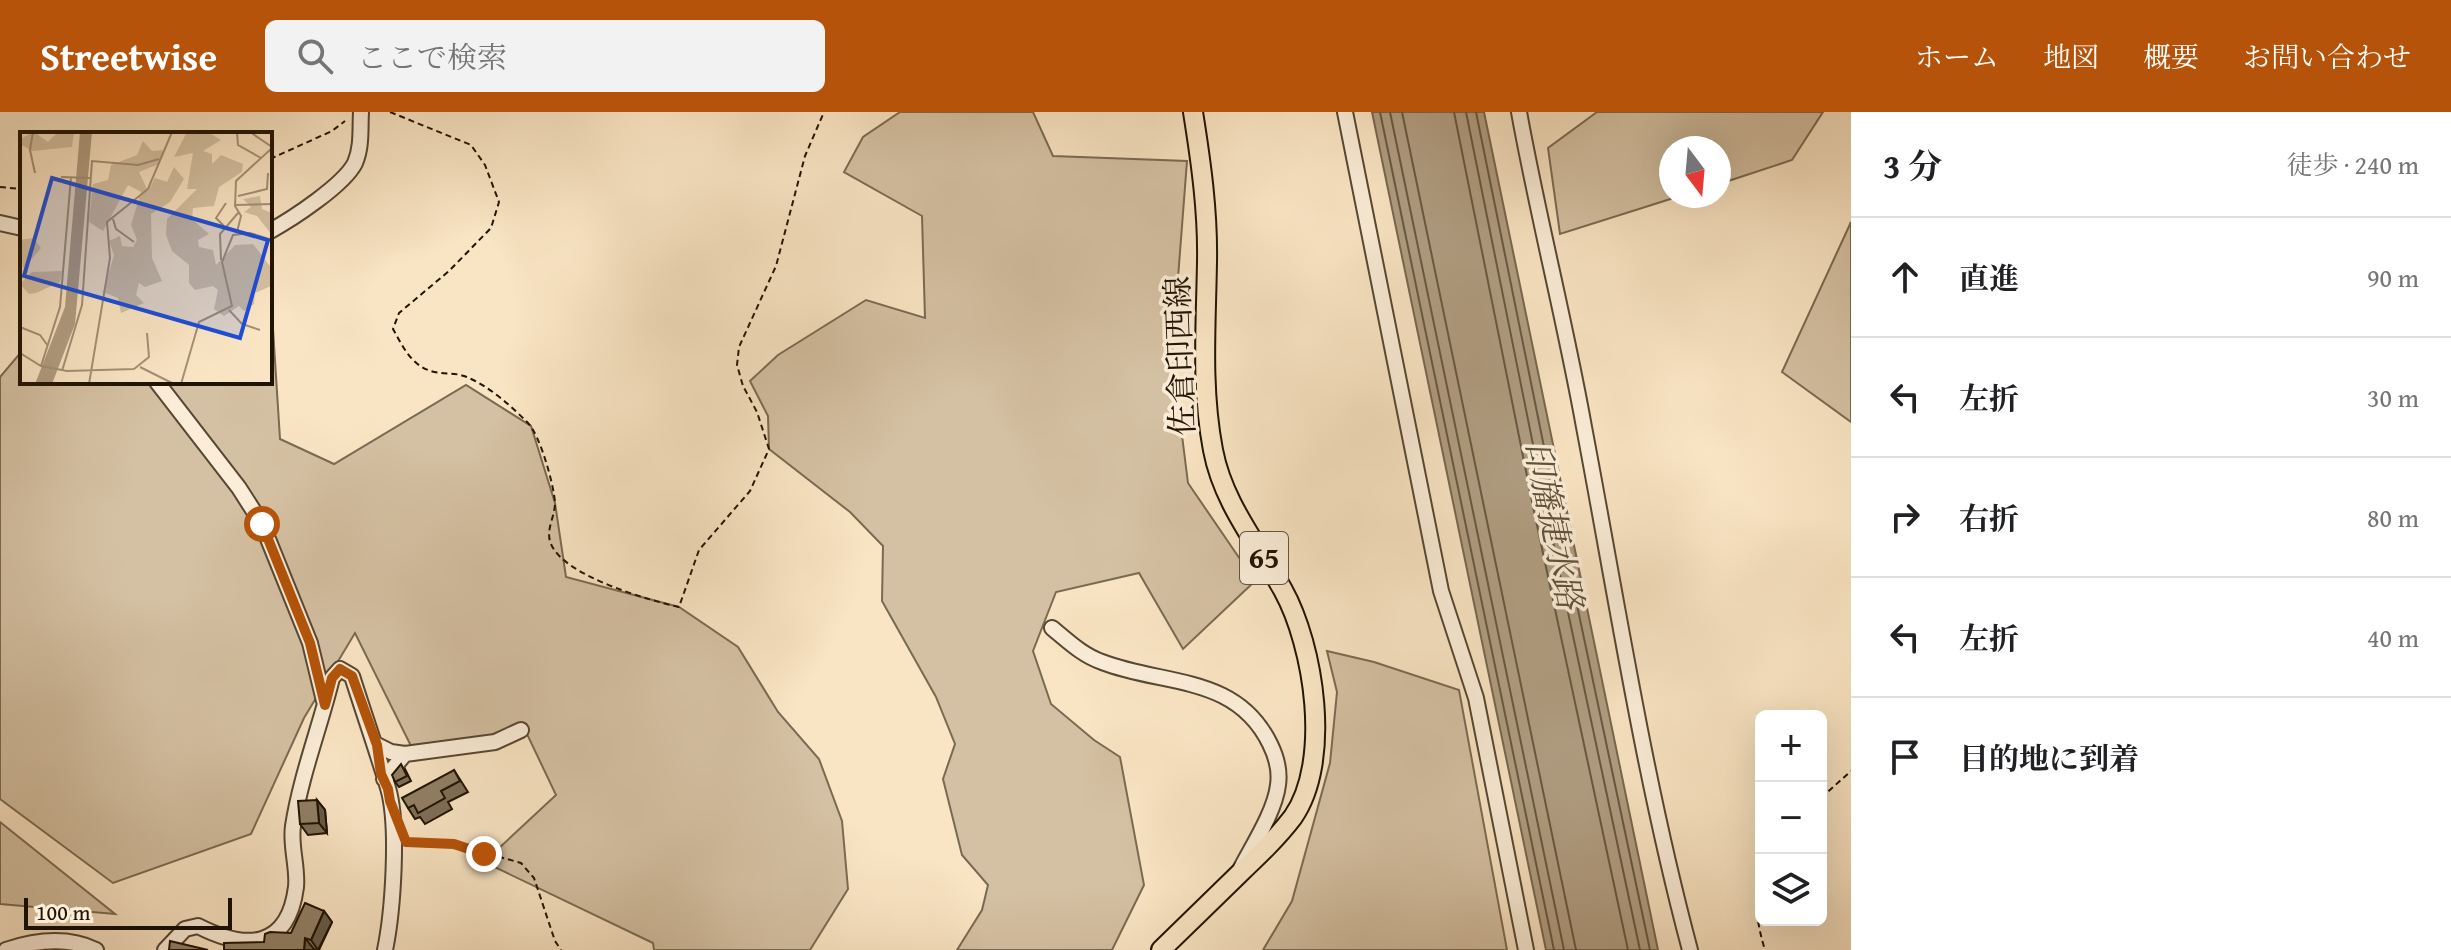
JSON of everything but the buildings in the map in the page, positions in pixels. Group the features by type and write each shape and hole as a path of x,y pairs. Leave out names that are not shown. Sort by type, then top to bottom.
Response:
{"main road":[{"name":"佐倉印西線","path":"1161,950 1273,841 1295,814 1313,759 1315,727 1312,677 1301,633 1284,593 1239,521 1221,480 1213,451 1207,392 1206,204 1193,112"}],"street":[{"path":"272,230 299,215 353,167 359,150 361,112"},
{"path":"1345,112 1441,591 1476,698 1526,950"},
{"path":"1519,112 1583,422 1646,755 1690,950"},
{"path":"0,223 20,228"},
{"path":"159,384 239,488 262,524 310,643 325,705"},
{"path":"1052,628 1085,655 1105,663 1228,696 1248,712 1264,732 1278,769 1278,785 1237,876"},
{"path":"165,950 185,929 198,926 219,937 262,946 283,924 296,885 292,830 300,791 332,678 340,669 352,676 377,745 388,789 393,844 392,891 385,950"},
{"path":"377,745 405,754 495,742 521,730"},
{"path":"384,779 405,754"},
{"path":"6,950 26,943 59,940 96,950"}],"path":[{"path":"390,112 471,145 485,165 499,202 491,228 449,271 399,313 393,329 406,354 428,370 464,376 505,401 531,426 545,461 555,503 549,535 552,547 562,557 598,582 642,599 679,607 699,550 750,491 769,449 757,412 743,386 737,365 739,347 776,266 805,156 824,112"},
{"path":"272,158 332,131 344,122"},
{"path":"0,187 20,189"},
{"path":"1827,793 1851,771"},
{"path":"406,842 454,844 521,863 534,878 555,941 561,950"},
{"path":"1758,926 1765,950"}],"shaded area":[{"path":"900,112 1033,112 1053,156 1187,161 1172,356 1188,483 1255,581 1183,649 1139,573 1056,592 1033,651 1051,704 1120,757 1144,885 1112,950 957,950 982,910 988,885 962,855 943,779 955,744 936,697 882,601 883,546 850,512 769,449 768,416 750,381 778,355 866,300 925,318 922,216 844,172 863,137"},
{"path":"1597,112 1823,112 1792,160 1731,180 1731,136 1659,136 1659,203 1560,234 1548,148"},
{"path":"1851,222 1851,422 1782,372"},
{"path":"272,313 280,439 334,464 466,385 531,426 555,503 566,577 679,607 738,647 778,712 819,759 842,821 848,889 810,950 654,950 653,943 484,862 556,795 527,734 411,746 355,633 304,718 251,834 113,883 0,799 0,377 20,353 20,384 272,384"},
{"path":"1327,651 1374,662 1459,690 1507,950 1263,950 1292,901 1330,763 1337,692"},
{"path":"0,822 115,914 0,904"}],"water":[{"name":"印旛捷水路","path":"1372,112 1484,112 1658,950 1546,950"}],"route":[{"path":"262,524 310,643 325,705 332,678 340,669 352,676 377,745 381,774 406,842 454,844 484,854"}]}
